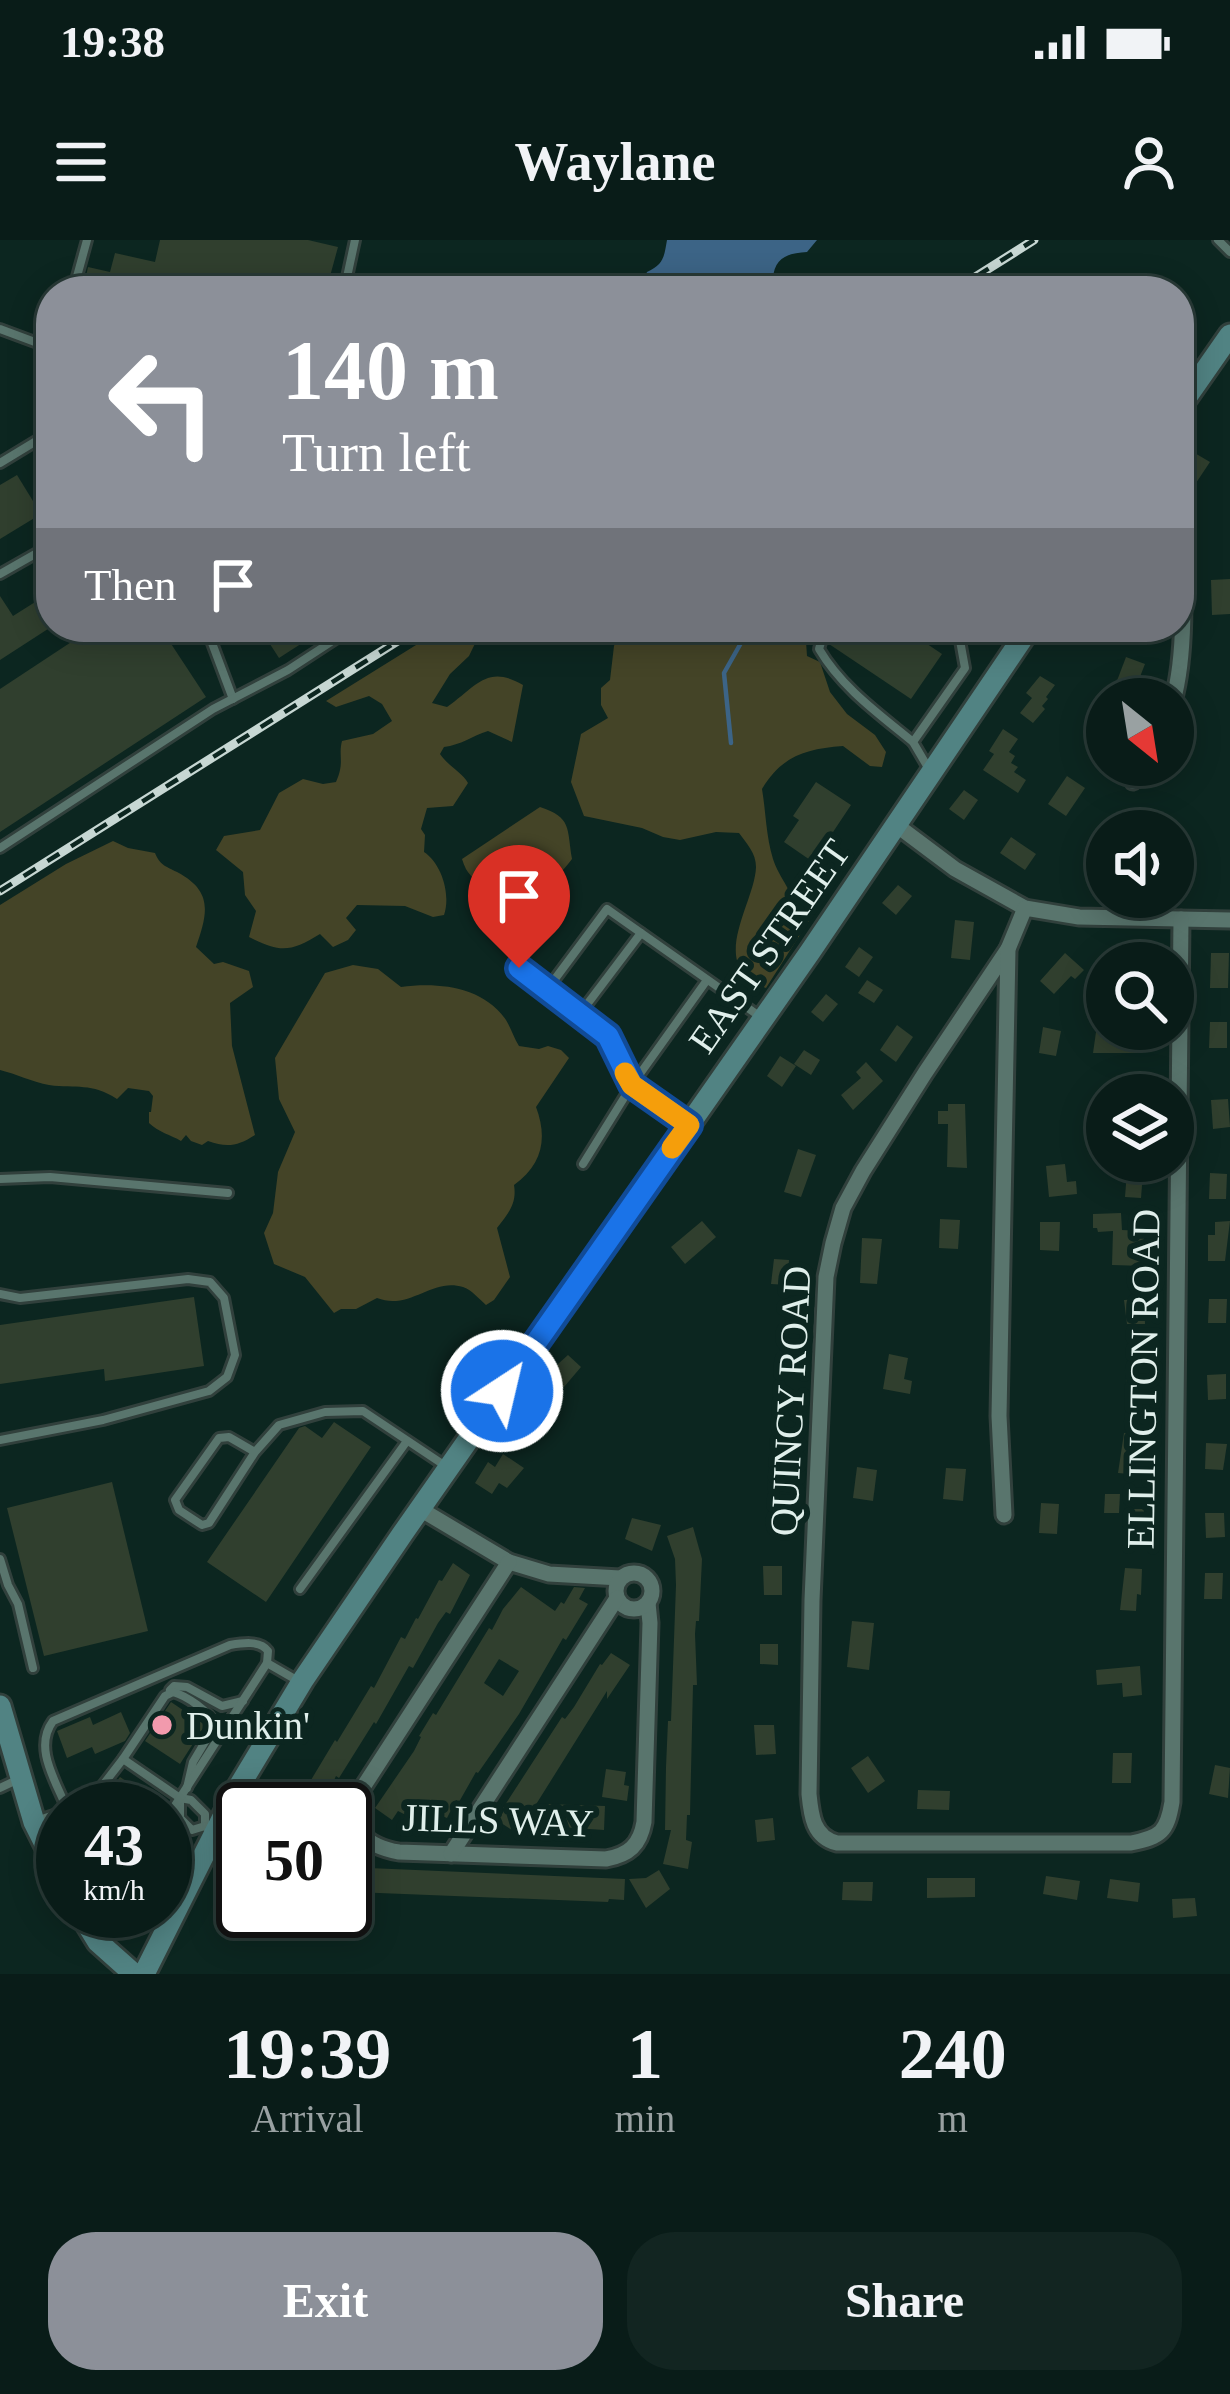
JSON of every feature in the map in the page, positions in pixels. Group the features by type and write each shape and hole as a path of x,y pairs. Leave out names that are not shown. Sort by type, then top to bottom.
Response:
{"main road":[{"path":"1194,387 1230,335"},
{"name":"EAST STREET","path":"144,1974 209,1830 302,1682 1020,642"},
{"path":"0,1706 10,1783 36,1826"},
{"path":"96,1938 134,1974"}],"street":[{"path":"1179,678 1180,642"},
{"path":"896,824 955,869 1025,908 1079,917 1230,920"},
{"path":"1004,1515 999,1417 1008,949 1025,908"},
{"name":"ELLINGTON ROAD","path":"819,1834 828,1841 860,1843 1131,1844 1158,1835 1169,1818 1181,919"},
{"name":"QUINCY ROAD","path":"819,1834 809,1794 812,1600 826,1277 832,1243 843,1208 863,1171 1008,949"},
{"path":"420,1509 509,1562 549,1574 620,1578 636,1572 652,1587 648,1603 631,1609 617,1598 620,1578"},
{"name":"JILLS WAY","path":"509,1562 358,1795 353,1815 361,1833 378,1847 399,1852 606,1859 633,1848 644,1822 648,1603"},
{"path":"451,1854 617,1598"}],"lane":[{"path":"78,276 87,240"},
{"path":"348,276 356,240"},
{"path":"1218,240 1230,252"},
{"path":"0,329 36,342"},
{"path":"0,463 36,441"},
{"path":"0,574 36,554"},
{"path":"212,642 233,699"},
{"path":"0,848 331,642"},
{"path":"821,642 819,649 831,670 914,742 930,771"},
{"path":"914,742 965,668 960,642"},
{"path":"546,991 607,909 764,1018"},
{"path":"546,922 518,962 519,968 608,1036 632,1085 689,1125"},
{"path":"579,1016 641,933"},
{"path":"583,1164 707,980"},
{"path":"0,1179 50,1177 228,1193"},
{"path":"0,1294 20,1298 188,1279 210,1282 224,1298 235,1355 227,1378 209,1391 103,1420 0,1440"},
{"path":"255,1452 229,1437 219,1438 176,1500 178,1510 202,1525 209,1523 255,1452 279,1425 325,1412 363,1411 448,1468"},
{"path":"300,1589 407,1441"},
{"path":"0,1559 18,1604 34,1668"},
{"path":"57,1782 43,1745 44,1733 53,1721 230,1645 262,1646 268,1651 267,1663 191,1782"},
{"path":"267,1663 302,1682"},
{"path":"109,1782 174,1686 181,1685 216,1705 231,1706 244,1700"},
{"path":"165,1696 180,1694 215,1725 193,1762 188,1782"},
{"path":"124,1760 156,1782"},
{"path":"192,1802 206,1814 209,1830 192,1830"}],"shaded area":[{"path":"421,642 476,642 432,703 447,707 491,677 523,685 512,742 488,731 444,747 440,754 468,783 453,806 427,808 421,829 424,852 443,880 444,915 433,917 405,906 357,905 346,918 356,930 333,947 320,934 285,948 269,946 249,937 256,911 245,895 243,872 216,850 224,836 260,830 279,793 303,779 336,782 342,741 373,734 392,721 382,704 369,696 336,707 326,701"},
{"path":"615,642 806,642 807,656 820,662 830,692 886,752 882,767 870,766 843,746 806,752 786,762 762,789 776,866 798,914 812,916 766,988 748,978 736,950 756,867 739,833 716,832 680,840 584,816 571,782 581,734 608,718 601,705 601,688 610,680"},
{"path":"540,807 558,815 566,826 572,859 561,872 541,889 517,897 502,885 472,877 462,859"},
{"path":"113,841 155,853 163,865 189,879 202,895 205,913 196,947 214,964 223,962 249,971 253,987 230,1003 232,1046 255,1135 243,1142 202,1145 186,1135 181,1141 160,1131 149,1123 153,1096 149,1091 128,1088 117,1099 91,1088 49,1085 0,1070 0,905"},
{"path":"353,965 378,969 401,987 444,986 472,993 506,1020 519,1046 548,1046 569,1058 536,1107 542,1130 540,1150 531,1169 514,1185 511,1208 497,1228 510,1277 486,1305 466,1288 452,1285 400,1300 377,1298 334,1313 305,1277 274,1264 264,1233 273,1213 278,1172 295,1132 279,1099 275,1058 325,973"}],"water":[{"path":"667,240 817,240 807,252 779,261 773,276 645,276 662,259"}],"building":[{"path":"160,240 308,240 338,247 330,276 86,276 88,267 110,272 115,253 155,262"},
{"path":"1194,453 1210,462 1194,482"},
{"path":"17,475 36,506 36,517 0,539 0,485"},
{"path":"1230,579 1230,614 1212,615 1211,580"},
{"path":"0,596 13,616 36,601 36,637 0,660"},
{"path":"71,642 170,642 206,697 0,832 0,689"},
{"path":"269,642 304,642 279,658"},
{"path":"924,642 942,654 911,699 829,644"},
{"path":"1126,657 1145,664 1140,678 1118,678"},
{"path":"1040,676 1055,685 1033,723 1020,713 1032,698 1026,693"},
{"path":"1003,729 1018,739 1009,752 1015,756 1011,763 1018,767 1014,772 1026,780 1018,793 983,770"},
{"path":"1067,776 1085,788 1066,816 1048,804"},
{"path":"816,782 851,805 813,862 784,842 799,820 793,816"},
{"path":"964,790 978,800 964,820 949,809"},
{"path":"1011,837 1036,854 1025,870 1000,853"},
{"path":"898,885 912,896 896,915 882,903"},
{"path":"955,920 974,922 970,960 951,958"},
{"path":"859,947 873,957 859,977 845,967"},
{"path":"1065,953 1084,970 1054,994 1040,981"},
{"path":"1211,953 1229,953 1228,988 1210,988"},
{"path":"867,980 883,990 874,1003 858,993"},
{"path":"826,994 838,1004 823,1022 811,1012"},
{"path":"1210,1022 1227,1022 1227,1048 1209,1048"},
{"path":"897,1025 913,1037 896,1062 880,1050"},
{"path":"1043,1027 1061,1031 1056,1056 1039,1053"},
{"path":"804,1050 820,1060 811,1075 794,1064"},
{"path":"1143,1050 1143,1053 1093,1053"},
{"path":"780,1056 796,1066 782,1087 767,1076"},
{"path":"866,1062 883,1081 853,1110 841,1095 861,1078 856,1072"},
{"path":"1228,1099 1230,1127 1213,1129 1211,1100"},
{"path":"948,1104 965,1104 967,1168 947,1167 948,1124 938,1124 938,1111 948,1111"},
{"path":"798,1149 816,1155 801,1197 784,1192"},
{"path":"1065,1164 1067,1182 1076,1181 1077,1194 1049,1197 1046,1166"},
{"path":"1210,1173 1227,1174 1226,1199 1209,1199"},
{"path":"1126,1182 1142,1182 1141,1198 1125,1197"},
{"path":"1121,1213 1122,1230 1144,1231 1148,1239 1144,1266 1112,1265 1113,1231 1093,1228 1093,1214"},
{"path":"940,1219 960,1220 958,1249 939,1248"},
{"path":"702,1221 716,1237 685,1264 671,1247"},
{"path":"1230,1221 1225,1261 1208,1261 1208,1235 1215,1235 1215,1222"},
{"path":"1040,1222 1060,1222 1059,1251 1040,1250"},
{"path":"862,1238 882,1239 877,1284 860,1283"},
{"path":"774,1259 789,1260 787,1285 771,1284"},
{"path":"194,1297 204,1366 105,1381 104,1369 0,1384 0,1325"},
{"path":"1144,1299 1145,1324 1127,1324 1124,1300"},
{"path":"1209,1299 1227,1299 1226,1323 1208,1323"},
{"path":"889,1354 908,1358 904,1379 912,1381 910,1394 883,1389"},
{"path":"568,1355 581,1367 564,1387 548,1373"},
{"path":"1226,1374 1226,1399 1208,1400 1207,1375"},
{"path":"1127,1375 1144,1376 1144,1400 1126,1400"},
{"path":"532,1406 548,1417 531,1436 513,1423"},
{"path":"334,1422 371,1447 266,1602 207,1562 299,1428 305,1426 322,1438"},
{"path":"1124,1433 1143,1435 1140,1475 1118,1473"},
{"path":"1206,1443 1227,1444 1223,1470 1205,1469"},
{"path":"503,1454 524,1468 507,1488 499,1483 492,1494 475,1483 488,1462 495,1467"},
{"path":"857,1467 877,1470 873,1501 853,1498"},
{"path":"946,1468 966,1469 963,1501 943,1499"},
{"path":"112,1482 148,1631 44,1656 7,1508"},
{"path":"1105,1494 1120,1494 1119,1513 1104,1513"},
{"path":"1041,1503 1059,1504 1057,1534 1039,1533"},
{"path":"1126,1509 1144,1509 1143,1534 1126,1533"},
{"path":"1205,1513 1224,1513 1225,1537 1206,1538"},
{"path":"632,1518 661,1525 652,1551 625,1539"},
{"path":"693,1527 702,1559 695,1634 688,1869 663,1864 671,1830 665,1830 666,1767 676,1585 675,1559 667,1536"},
{"path":"453,1563 470,1575 450,1614 446,1612 438,1623 339,1778 310,1782 371,1686 374,1688 401,1637 405,1639"},
{"path":"763,1566 782,1566 782,1595 764,1595"},
{"path":"1125,1568 1142,1569 1136,1611 1120,1610"},
{"path":"1205,1573 1223,1573 1222,1599 1204,1599"},
{"path":"521,1587 555,1611 574,1587 585,1588 579,1599 588,1604 447,1818 442,1816 435,1830 398,1811 392,1820 375,1808","holes":["499,1659 519,1671 503,1696 484,1683"]},
{"path":"852,1621 874,1623 869,1670 847,1667"},
{"path":"760,1644 778,1644 778,1665 760,1664"},
{"path":"611,1653 630,1665 607,1699 607,1691 515,1832 498,1821 503,1808 562,1717"},
{"path":"1140,1666 1142,1695 1123,1697 1122,1683 1097,1685 1096,1670"},
{"path":"171,1702 205,1725 180,1764 145,1741"},
{"path":"121,1712 130,1733 125,1741 95,1754 92,1747 67,1758 57,1731 90,1717 93,1725"},
{"path":"754,1725 774,1725 776,1754 756,1755"},
{"path":"1113,1753 1132,1753 1131,1783 1112,1783"},
{"path":"868,1756 885,1781 868,1793 851,1768"},
{"path":"1215,1765 1230,1768 1228,1798 1209,1794"},
{"path":"606,1769 626,1772 627,1801 602,1797"},
{"path":"918,1790 950,1791 949,1810 917,1809"},
{"path":"546,1804 605,1806 604,1830 545,1826"},
{"path":"773,1818 775,1840 757,1842 755,1820"},
{"path":"372,1868 625,1879 624,1900 372,1893"},
{"path":"659,1870 670,1889 646,1908 629,1879 646,1878"},
{"path":"1046,1876 1080,1881 1077,1900 1043,1894"},
{"path":"927,1878 975,1878 975,1897 927,1898"},
{"path":"1110,1879 1140,1883 1138,1902 1107,1898"},
{"path":"843,1882 873,1882 872,1901 842,1900"},
{"path":"1195,1898 1197,1916 1173,1918 1172,1899"}],"waterway":[{"path":"731,743 724,673 742,642"}],"railway":[{"path":"977,276 1034,240"},
{"path":"0,891 396,642"}],"slow traffic":[{"path":"625,1073 632,1085 689,1125 672,1148"}],"place":[{"name":"Dunkin'","path":"162,1725"}],"route":[{"path":"502,1391 689,1125 632,1085 608,1036 519,968"}]}
